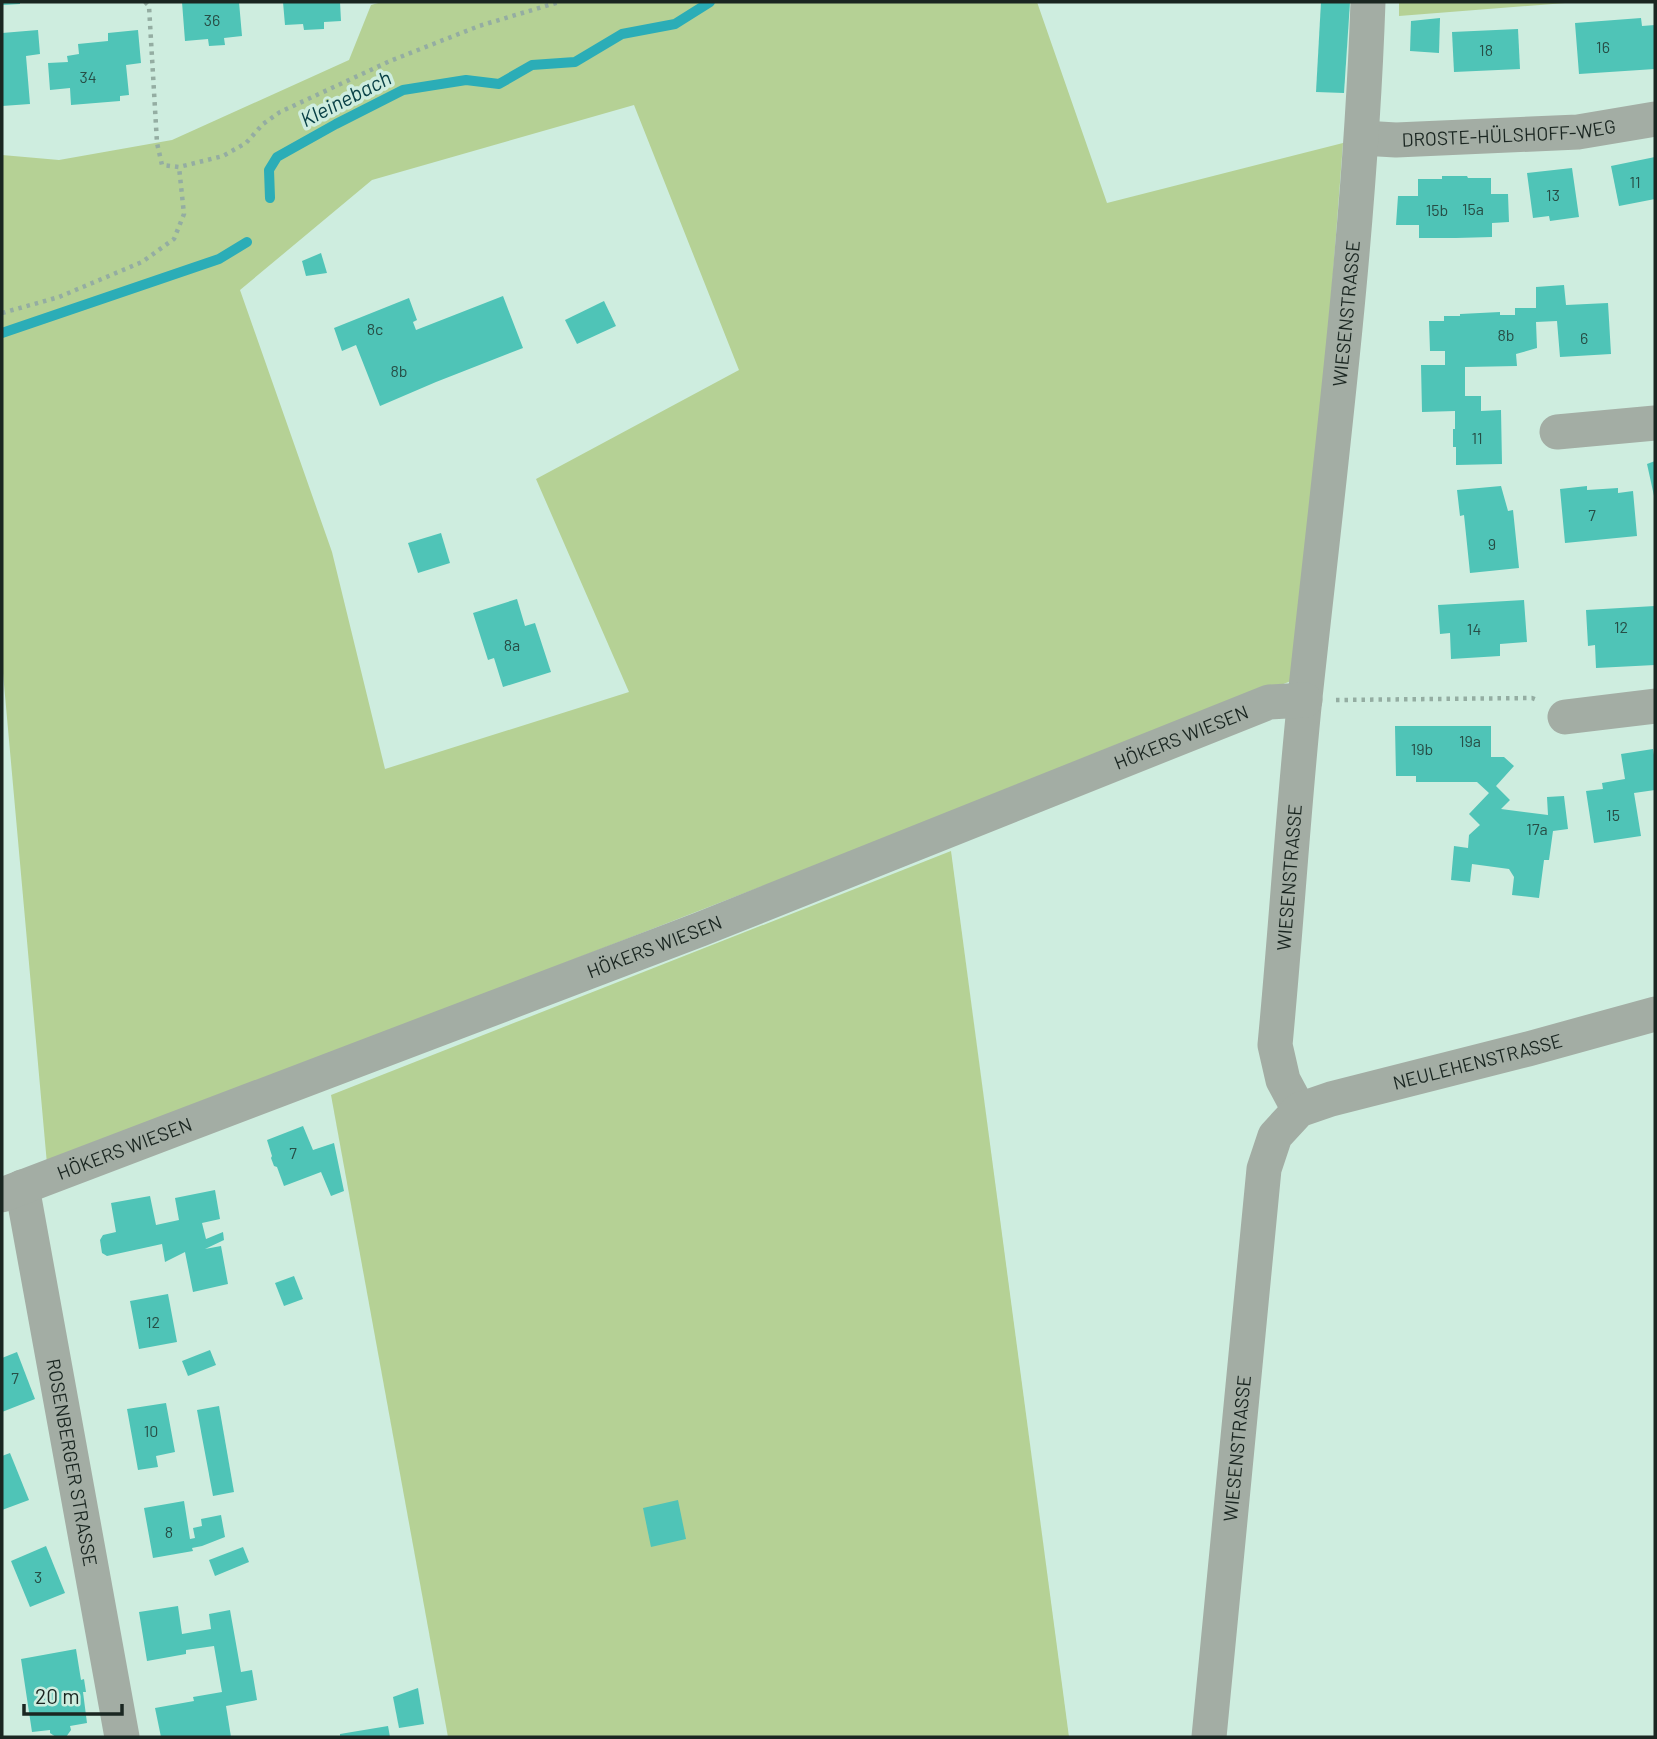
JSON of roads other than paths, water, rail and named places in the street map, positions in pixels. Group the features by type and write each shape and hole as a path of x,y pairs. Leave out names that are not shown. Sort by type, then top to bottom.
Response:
{"street":[{"name":"WIESENSTRASSE","path":"1209,1737 1264,1169 1275,1136 1299,1110 1283,1080 1275,1045 1305,700 1330,477 1362,138 1368,2"},
{"name":"DROSTE-HÜLSHOFF-WEG","path":"1362,138 1396,140 1578,132 1655,120"},
{"path":"1556,432 1655,423"},
{"name":"HÖKERS WIESEN","path":"12,1191 688,934 1269,702 1305,700"},
{"path":"1565,717 1655,706"},
{"name":"NEULEHENSTRASSE","path":"1299,1110 1331,1099 1655,1014"},
{"name":"ROSENBERGER STRASSE","path":"12,1191 122,1737"}],"waterway":[{"name":"Kleinebach","path":"270,198 269,170 277,157 403,90 466,80 499,84 532,65 575,62 622,34 675,24 710,2"},
{"name":"Kleinebach","path":"2,333 219,259 247,242"}]}
